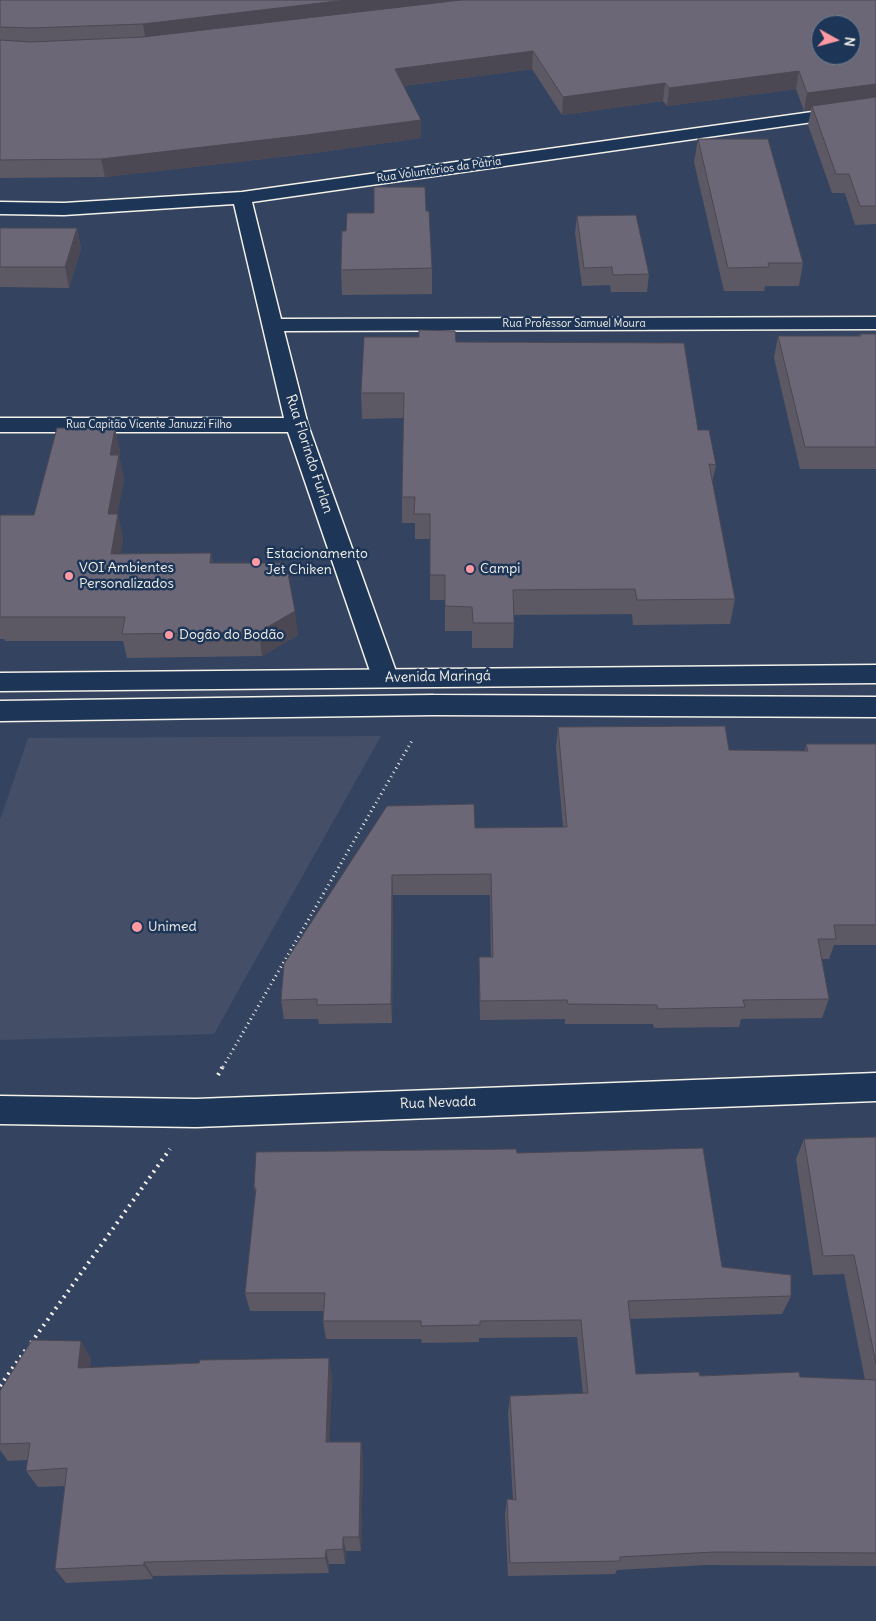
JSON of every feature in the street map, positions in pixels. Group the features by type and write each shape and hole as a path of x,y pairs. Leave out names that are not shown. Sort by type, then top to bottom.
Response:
{"street":[{"name":"Rua Voluntários da Pátria","path":"0,208 64,209 242,198 876,108"},
{"name":"Rua Florindo Furlan","path":"242,198 297,425 385,677"},
{"name":"Rua Professor Samuel Moura","path":"272,324 876,323"},
{"name":"Rua Capitão Vicente Januzzi Filho","path":"0,425 297,425"},
{"name":"Avenida Maringá","path":"0,682 876,674"},
{"name":"Avenida Maringá","path":"0,711 433,706 876,707"},
{"name":"Rua Nevada","path":"0,1110 196,1113 876,1087"}],"path":[{"path":"0,1386 196,1113 433,706"}],"shaded area":[{"name":"Unimed","path":"381,736 214,1034 0,1040 0,820 28,738"}],"building":[{"path":"0,0 346,0 143,24 31,28 0,27"},
{"path":"461,0 876,0 876,84 807,93 799,71 669,88 665,83 563,97 533,51 395,69 421,120 101,159 0,160 0,40 31,42 143,37"},
{"path":"876,97 876,206 860,206 849,174 836,174 812,106"},
{"path":"698,139 768,139 803,263 768,263 769,267 728,268"},
{"path":"374,187 425,187 426,211 429,211 432,268 341,270 342,231 346,231 347,213 374,213"},
{"path":"636,215 649,274 613,275 612,267 584,268 577,216"},
{"path":"0,228 77,228 65,267 0,267"},
{"path":"419,330 455,331 456,342 684,343 698,430 709,430 716,465 709,464 735,599 637,600 635,589 513,590 514,623 473,623 472,607 445,606 445,575 430,575 430,514 414,514 415,497 402,497 404,393 361,393 364,337 419,337"},
{"path":"860,334 876,334 876,447 805,447 778,336 861,336"},
{"path":"57,428 115,428 110,455 119,455 108,514 118,514 111,554 211,553 210,563 286,563 295,611 259,632 122,634 125,617 0,617 0,515 34,515"},
{"path":"725,726 729,750 808,751 806,744 876,744 876,925 834,925 836,939 818,939 829,999 743,1000 745,1007 658,1009 657,1005 568,1004 567,1000 480,1001 479,957 493,957 491,874 392,875 391,1004 317,1005 317,999 281,1000 284,964 387,806 474,804 475,828 567,827 558,727"},
{"path":"876,1137 876,1364 854,1255 823,1256 804,1139"},
{"path":"703,1148 722,1267 791,1275 791,1296 628,1301 636,1374 699,1372 700,1376 799,1372 800,1377 876,1380 876,1553 714,1552 620,1557 620,1561 510,1563 507,1499 516,1500 510,1396 588,1393 581,1320 480,1321 480,1325 421,1326 421,1321 323,1321 325,1293 245,1293 256,1188 254,1188 256,1152 516,1149 517,1153"},
{"path":"32,1340 81,1341 78,1368 199,1363 200,1360 329,1358 326,1442 361,1442 359,1537 343,1537 343,1549 326,1550 325,1558 144,1562 144,1565 55,1569 67,1468 26,1471 30,1443 0,1444 0,1391"}],"place":[{"name":"Estacionamento Jet Chiken","path":"256,562"},
{"name":"Campi","path":"470,569"},
{"name":"VOI Ambientes Personalizados","path":"69,576"},
{"name":"Dogão do Bodão","path":"169,635"},
{"name":"Unimed","path":"137,927"}]}
